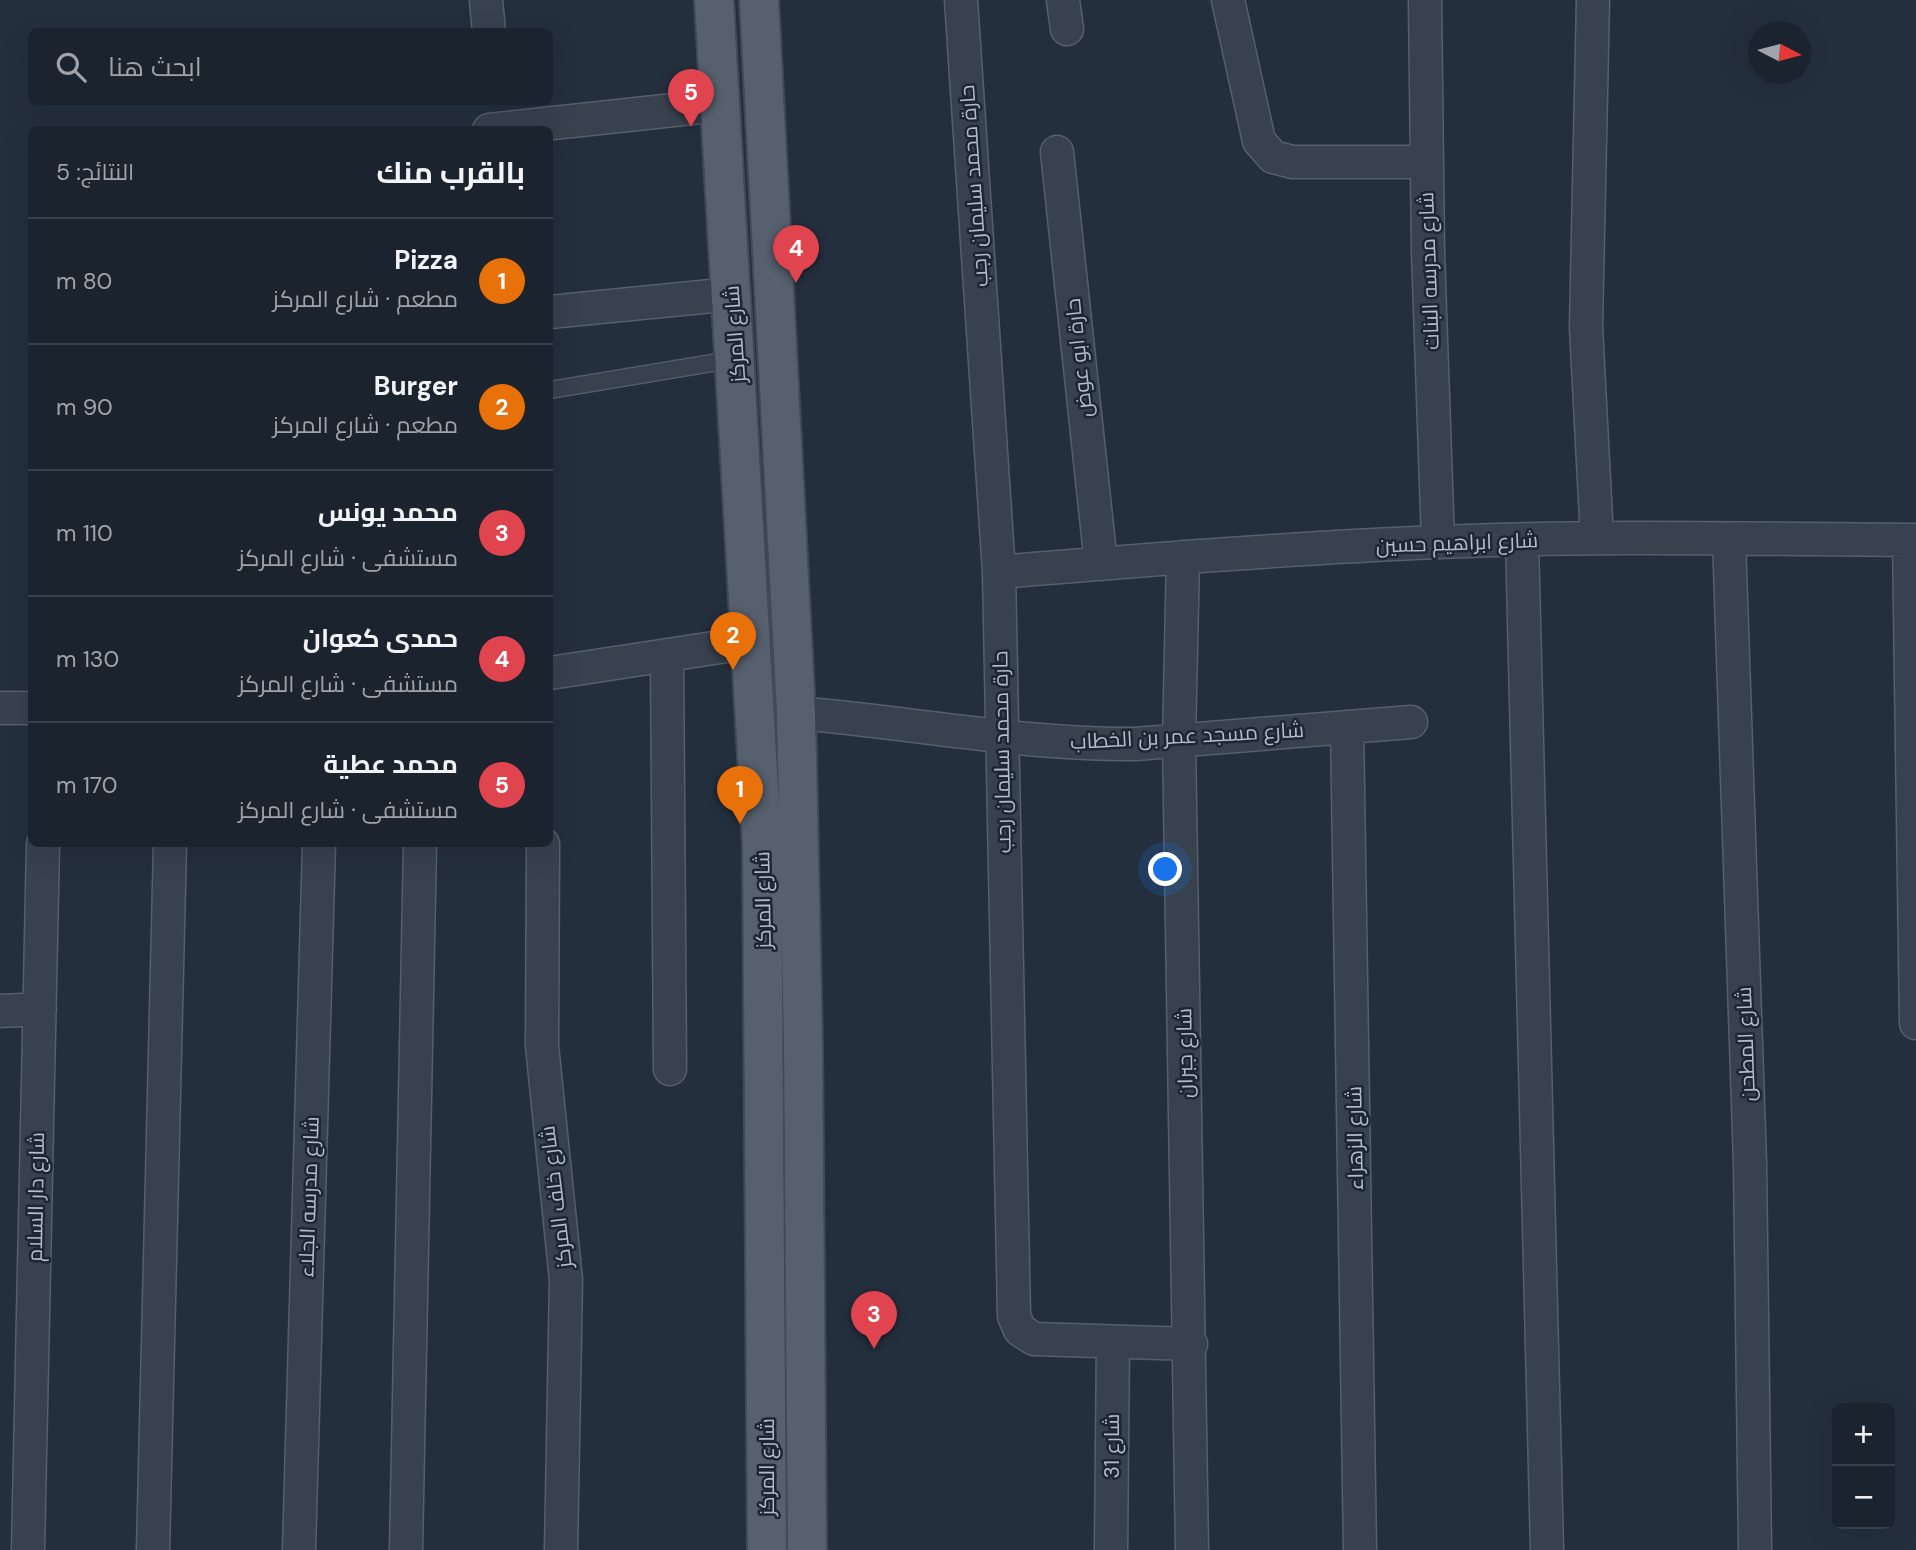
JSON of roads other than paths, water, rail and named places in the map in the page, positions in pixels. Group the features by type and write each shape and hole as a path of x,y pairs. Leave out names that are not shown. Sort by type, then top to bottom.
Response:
{"main road":[{"name":"شارع المركز","path":"714,0 753,642 764,944 767,1550"},
{"name":"شارع المركز","path":"759,0 796,713 807,1358 807,1550"},
{"path":"737,370 779,377"}],"street":[{"path":"486,0 489,28"},
{"name":"حارة محمد سليمان رجب","path":"961,0 999,572 1000,738 1014,1316 1020,1331 1034,1339 1191,1344"},
{"path":"1228,0 1259,141 1273,157 1293,162 1426,162"},
{"name":"شارع مدرسه البنات","path":"1424,0 1426,162 1438,542"},
{"path":"1592,0 1586,327 1597,538"},
{"path":"494,105 496,126"},
{"path":"524,126 720,105"},
{"name":"حارة ابو عوض","path":"1057,152 1101,564"},
{"path":"553,312 732,294"},
{"name":"شارع ابراهيم حسين","path":"999,572 1183,557 1438,542 1597,538 1912,540"},
{"name":"شارع المطحن","path":"1729,539 1750,1163 1755,1550"},
{"path":"1522,540 1547,1550"},
{"path":"1912,540 1916,1023"},
{"name":"شارع جبران","path":"1183,557 1179,740 1191,1344 1192,1550"},
{"path":"553,673 753,642"},
{"path":"667,655 670,1069"},
{"path":"0,708 28,708"},
{"name":"شارع مسجد عمر بن الخطاب","path":"796,713 878,720 1000,738 1090,744 1411,722"},
{"name":"شارع الزهراء","path":"1347,727 1360,1550"},
{"name":"شارع دار السلام","path":"28,1550 43,847"},
{"path":"153,1550 170,847"},
{"name":"شارع مدرسه الجلاء","path":"299,1550 319,847"},
{"path":"406,1550 420,847"},
{"name":"شارع خلف المركز","path":"543,847 542,1046 566,1280 561,1550"},
{"path":"0,1011 40,1009"},
{"name":"شارع 31","path":"1111,1550 1113,1342"}],"lane":[{"path":"553,390 737,370"}],"place":[{"name":"محمد عطية","path":"691,127"},
{"name":"حمدى كعوان","path":"796,283"},
{"name":"Burger","path":"733,670"},
{"name":"Pizza","path":"740,824"},
{"name":"محمد يونس","path":"874,1349"}]}
